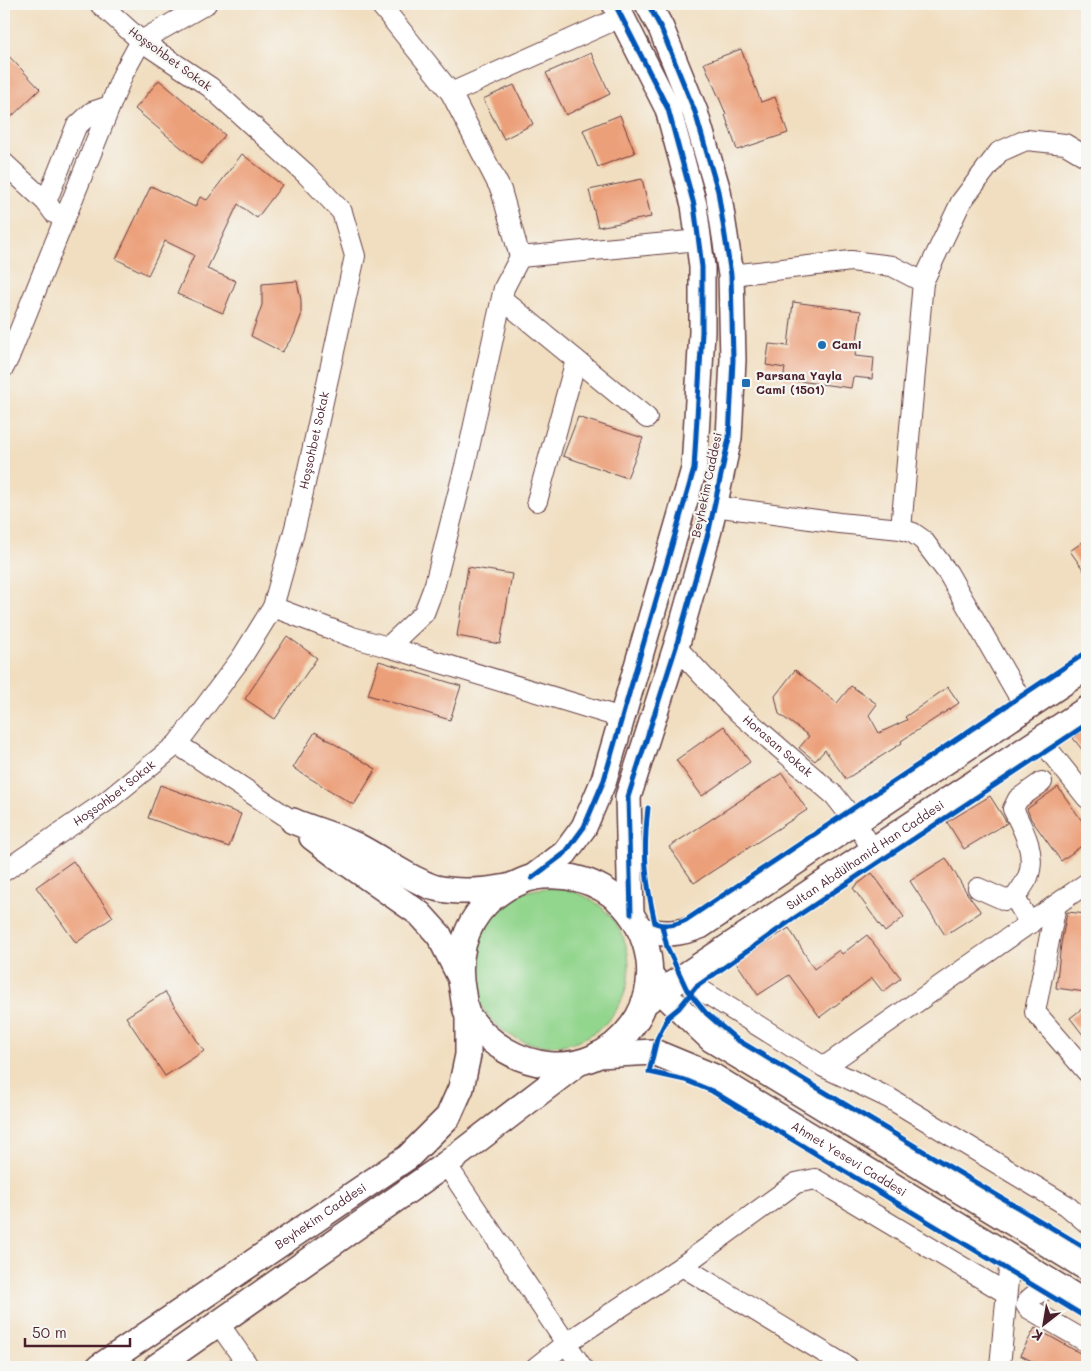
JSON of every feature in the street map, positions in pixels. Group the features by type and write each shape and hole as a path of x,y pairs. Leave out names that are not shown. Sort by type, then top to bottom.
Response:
{"main road":[{"name":"Beyhekim Caddesi","path":"636,922 628,797 676,646 709,530 729,438 733,360 732,275 718,191 695,112 661,28 648,4"},
{"name":"Beyhekim Caddesi","path":"532,878 565,853 584,827 604,780 694,469 702,332 702,267 694,205 668,109 618,10"},
{"path":"636,922 658,933 679,933 700,926 1087,668"},
{"name":"Sultan Abdülhamid Han Caddesi","path":"660,987 735,943 1087,709"},
{"path":"293,822 357,846 406,875 435,888 467,890 508,887"},
{"path":"293,822 337,856 420,914 439,935 459,975"},
{"path":"459,975 462,947 473,921 488,901 508,887 532,878 559,875 587,881 612,894 636,922 660,987 711,1039 1087,1268"},
{"path":"717,915 715,931 726,942 735,943"},
{"name":"Beyhekim Caddesi","path":"99,1367 408,1157 448,1117 461,1088 468,1054 468,1016 459,975"},
{"path":"156,1367 446,1164 588,1059 613,1046 626,1034 660,987"},
{"name":"Ahmet Yesevi Caddesi","path":"468,1016 498,1047 523,1060 550,1066 588,1059 654,1052 712,1076 1087,1304"}],"street":[{"name":"Hoşsohbet Sokak","path":"4,871 107,801 177,744 242,657 273,607 296,524 355,256 342,212 306,174 210,87 140,41 100,4"},
{"path":"4,366 123,74 140,41 206,4"},
{"path":"380,4 451,93 501,190 520,257 504,288 465,466 435,584 424,613 388,647"},
{"path":"451,93 618,10"},
{"path":"46,202 76,127 92,112 110,106"},
{"path":"901,529 923,282 961,202 999,152 1026,140 1065,144 1087,156"},
{"path":"5,168 46,202 63,224"},
{"path":"520,257 698,240"},
{"path":"732,275 851,260 892,266 923,282"},
{"path":"502,299 647,418"},
{"path":"537,501 576,360"},
{"path":"714,506 839,523 901,529 923,540 948,573 1026,708"},
{"path":"273,607 352,638 388,647 622,718"},
{"name":"Horasan Sokak","path":"676,646 731,706 835,796 856,823 873,850"},
{"path":"1040,739 1087,798"},
{"path":"177,744 293,822"},
{"path":"978,888 1005,900 1015,898 1028,876 1032,855 1013,808 1018,799 1042,782"},
{"path":"824,1067 1087,883"},
{"path":"1015,898 1030,924"},
{"path":"1056,905 1035,1012 1087,1072"},
{"path":"660,987 889,1098 1066,1205 1087,1223"},
{"path":"446,1164 582,1367"},
{"path":"536,1367 565,1344 682,1266 796,1183 815,1179 1006,1293"},
{"path":"1000,1367 1010,1258"},
{"path":"682,1266 848,1367"},
{"path":"1057,1286 1032,1296 1027,1300 1026,1305 1028,1308 1087,1342"},
{"path":"220,1324 249,1367"},
{"path":"985,1367 1002,1343"}],"green space":[{"path":"550,888 580,894 606,911 623,937 629,967 623,997 606,1023 580,1040 550,1046 520,1040 494,1023 477,997 471,967 477,937 494,911 520,894"}],"building":[{"path":"741,49 761,102 775,97 788,133 737,150 726,114 704,63"},
{"path":"4,51 40,89 4,124"},
{"path":"591,53 610,94 566,115 546,73"},
{"path":"159,80 225,135 201,164 135,109"},
{"path":"514,85 533,124 504,139 483,99"},
{"path":"620,115 635,153 598,167 583,130"},
{"path":"242,154 282,185 257,218 238,204 207,269 236,281 223,313 177,294 194,255 165,241 148,275 116,259 151,186 195,207 200,197 207,200"},
{"path":"642,179 651,217 598,227 589,190"},
{"path":"297,281 301,300 301,316 294,335 282,352 251,336 262,305 262,284"},
{"name":"Cami","path":"793,302 861,311 855,356 874,358 872,379 853,377 851,388 783,379 785,368 766,365 769,344 788,346"},
{"path":"578,417 643,438 627,478 563,456"},
{"path":"1087,539 1087,575 1070,551"},
{"path":"468,567 512,574 500,644 457,636"},
{"path":"287,636 317,658 275,719 245,699"},
{"path":"379,661 461,686 450,720 368,695"},
{"path":"795,670 837,703 851,686 877,704 869,715 879,733 907,720 905,717 948,687 959,703 846,779 825,750 815,761 799,748 809,736 779,714 775,696"},
{"path":"724,726 750,762 702,796 676,760"},
{"path":"1087,728 1087,756 1073,738"},
{"path":"315,732 376,769 354,805 293,768"},
{"path":"782,773 807,810 694,883 669,847"},
{"path":"160,785 241,814 229,847 148,818"},
{"path":"1058,787 1087,828 1087,842 1061,861 1031,819 1027,809"},
{"path":"990,796 1007,823 964,849 947,822"},
{"path":"946,858 968,895 981,912 945,935 910,881"},
{"path":"73,861 113,917 76,943 36,887"},
{"path":"872,873 904,917 885,932 853,888"},
{"path":"1067,912 1087,914 1087,975 1085,992 1056,988"},
{"path":"789,928 814,969 839,950 842,954 867,935 901,978 883,992 872,978 820,1017 789,975 758,995 736,962"},
{"path":"165,992 204,1051 165,1076 126,1017"},
{"path":"1087,1005 1087,1040 1070,1018"},
{"path":"1035,1328 1087,1357 1087,1367 1043,1367 1020,1355"}],"cycle path":[{"path":"532,878 565,853 584,827 604,780 694,469 702,332 702,267 694,205 668,109 615,4"},
{"path":"631,914 628,797 676,647 709,530 729,438 733,360 731,275 718,191 695,112 661,28 648,4"},
{"path":"648,808 646,866 655,923 663,925 675,924 686,920 1087,652"},
{"path":"1087,724 796,917 696,987 679,1008 668,1017 657,1039 649,1072 685,1080 712,1091 1087,1318"},
{"path":"662,926 667,947 687,990 706,1013 736,1039 1087,1249"}],"place":[{"name":"Cami","path":"822,345"},
{"name":"Parsana Yayla Cami (1501)","path":"746,383"}]}
